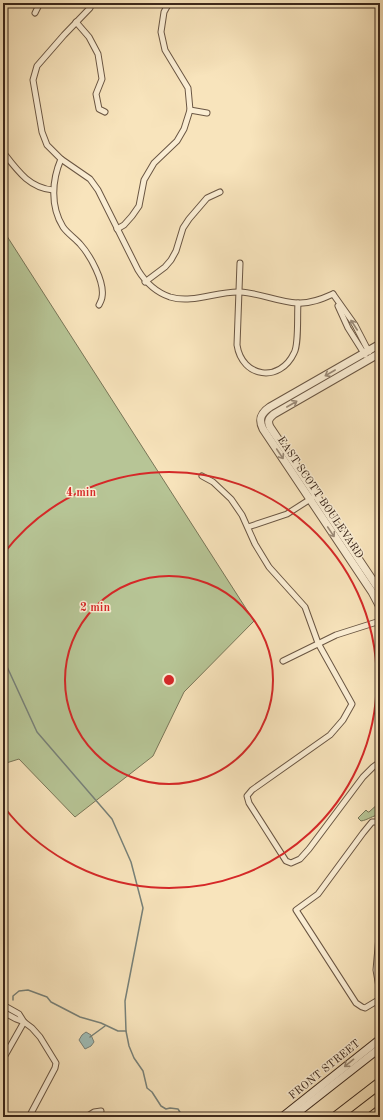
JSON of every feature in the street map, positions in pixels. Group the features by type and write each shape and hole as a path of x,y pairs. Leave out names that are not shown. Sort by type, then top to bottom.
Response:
{"highway":[{"path":"336,1117 380,1083"},
{"path":"354,1117 380,1097"}],"street":[{"path":"34,13 40,3"},
{"path":"92,3 90,8 37,66 33,80 42,132 47,145 61,159 90,179 98,190 138,270 146,282 158,292 170,297 184,299 219,293 239,292 255,293 298,304 316,301 333,294 348,328 370,359 380,353"},
{"path":"117,229 124,225 139,206 144,180 154,163 177,141 184,129 190,110 188,88 164,50 161,32 164,12 169,3"},
{"path":"76,22 89,37 98,54 102,79 96,94 99,109 105,112"},
{"path":"190,110 207,113"},
{"path":"3,152 22,176 42,188 53,190"},
{"path":"61,159 54,178 53,190 56,211 59,220 70,235 80,243 97,271 102,291 102,297 99,305"},
{"path":"146,282 165,267 171,260 176,251 183,228 207,198 220,192"},
{"path":"240,263 237,345 238,354 244,364 253,370 266,373 276,372 285,367 296,351 298,304"},
{"path":"366,352 380,344"},
{"name":"EAST SCOTT BOULEVARD","path":"366,352 270,407 263,413 260,418 260,423 372,592 380,607"},
{"name":"EAST SCOTT BOULEVARD","path":"370,359 274,414 269,420 270,427 380,591"},
{"path":"202,476 214,482 231,498 242,515 269,567 305,607 318,643 352,704 343,720 330,735 252,790 247,796 249,803 286,861 291,863 300,859 363,777 380,762"},
{"path":"248,527 287,514 316,495"},
{"path":"283,661 336,635 380,621"},
{"path":"380,822 372,822 362,833 318,894 296,910 356,1003 365,1008 380,999 376,970 380,925"},
{"path":"3,1005 19,1014 24,1022 32,1028 40,1037 56,1064 29,1117"},
{"path":"3,1012 19,1021 24,1022"},
{"path":"3,1059 24,1022"},
{"name":"FRONT STREET","path":"282,1117 380,1039"},
{"name":"FRONT STREET","path":"292,1117 380,1048"},
{"path":"86,1117 94,1112 101,1111"}],"green space":[{"path":"3,230 254,621 184,692 153,756 75,817 19,759 3,764"},
{"path":"380,802 380,815 361,821 358,818 366,810 369,812"}],"water":[{"path":"86,1032 91,1035 94,1042 91,1046 85,1049 79,1040"}],"waterway":[{"path":"3,658 37,732 112,819 131,862 143,908 125,1001 126,1031"},
{"path":"13,1000 13,996 19,991 28,990 47,997 51,1002 80,1017 101,1023 118,1031 126,1031 129,1046 134,1058 143,1071 147,1088 152,1092 161,1106 166,1109 178,1109 183,1117"},
{"path":"90,1037 105,1026"}]}
